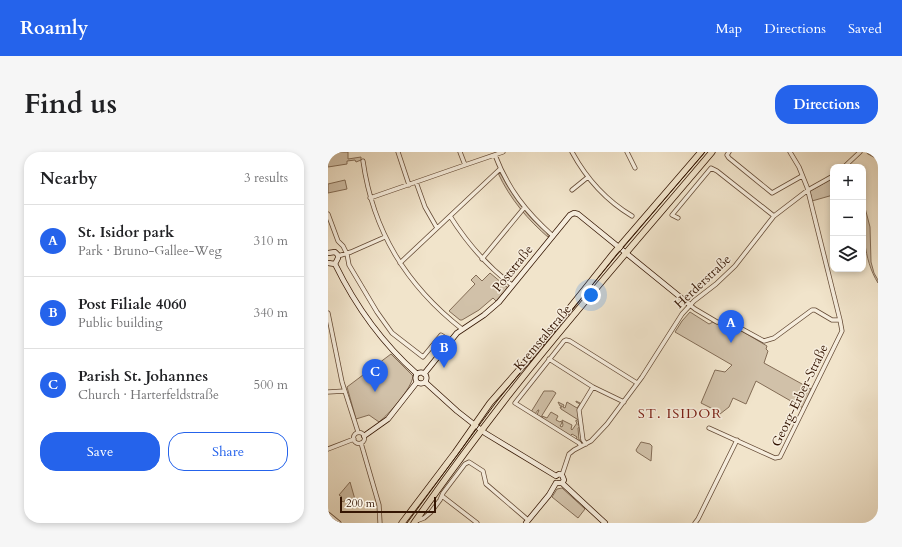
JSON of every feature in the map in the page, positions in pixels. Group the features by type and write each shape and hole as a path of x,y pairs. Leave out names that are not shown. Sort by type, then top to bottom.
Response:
{"main road":[{"name":"Kremstalstraße","path":"402,523 455,453 490,403 533,354 619,247 701,152"},
{"name":"Kremstalstraße","path":"414,522 508,395 712,152"}],"street":[{"path":"398,152 409,185"},
{"path":"460,152 465,166"},
{"path":"370,198 503,152"},
{"path":"572,152 588,177 602,193 616,206 632,216"},
{"path":"627,152 635,168"},
{"path":"729,152 727,155 729,158 772,193 802,176"},
{"name":"Georg-Erber-Straße","path":"709,428 775,458 779,458 842,331 808,190 799,167 790,152"},
{"path":"847,164 860,152"},
{"path":"869,152 878,157"},
{"path":"495,155 500,170 514,194 524,208 552,236"},
{"path":"363,161 370,198 385,237 400,263 429,299 462,328"},
{"path":"678,218 672,215 711,168 717,171 774,216"},
{"path":"400,263 500,170"},
{"path":"572,190 588,177"},
{"name":"Herderstraße","path":"562,475 569,454 593,439 624,402 671,328 690,305 723,278 735,266 774,216 808,190 830,178"},
{"path":"416,182 426,207 437,228"},
{"path":"482,259 524,208"},
{"name":"Poststraße","path":"424,374 462,328 479,319 490,310 574,212 619,247"},
{"path":"328,214 338,241 343,246 347,254 349,265 358,283 392,333 423,357 441,335 450,341"},
{"path":"450,216 463,236 482,259 512,285"},
{"path":"338,256 347,254 385,237"},
{"path":"619,247 695,310 717,322 731,323 764,341 774,338 812,310 832,320 840,320"},
{"path":"328,252 335,252 338,256"},
{"path":"335,264 338,260 338,256"},
{"path":"328,263 335,264"},
{"path":"335,264 349,291 371,323 393,350 417,374"},
{"path":"328,313 336,356 345,391 358,432 362,433 364,436"},
{"path":"581,446 579,443 515,403 564,341 568,340 637,383"},
{"path":"549,359 593,387 624,402"},
{"path":"417,374 421,372 427,377 425,382"},
{"path":"417,374 415,379 417,382"},
{"path":"417,382 421,384 425,382"},
{"path":"364,436 375,430 388,419 417,382"},
{"path":"425,382 447,403 482,431 556,476 559,474 562,475 564,480 562,483"},
{"path":"586,444 583,440 579,410 593,387"},
{"path":"328,392 345,391"},
{"path":"354,439 354,435 358,432"},
{"path":"361,443 364,441 364,436"},
{"path":"354,439 356,442 361,443"},
{"path":"328,449 354,439"},
{"path":"695,523 737,440"},
{"path":"361,443 379,504 380,523"},
{"path":"414,522 424,518 431,512 438,504 443,492 465,464 471,463 483,471 486,484 527,521 549,495 556,483 554,479 556,476"},
{"path":"556,483 562,483 605,523"},
{"path":"442,496 476,523"},
{"path":"328,514 339,523"}],"shaded area":[{"path":"328,152 348,152 348,159 361,157 361,160 356,162 355,160 347,161 347,164 328,167"},
{"path":"498,173 501,174 524,209 545,231 549,238 520,208 508,192"},
{"path":"345,180 347,189 328,193 328,184"},
{"path":"830,180 830,196 812,201 810,191"},
{"path":"866,212 870,227 871,262 878,283 869,264 867,254"},
{"path":"490,273 508,288 496,301 493,298 479,310 462,320 449,311 475,284 471,280 476,275 482,281"},
{"path":"690,312 709,324 713,322 717,324 730,324 767,346 766,349 768,351 764,363 811,389 803,408 756,381 746,404 733,398 729,407 720,414 701,403 715,370 725,372 732,365 675,332"},
{"path":"391,354 413,376 409,387 394,407 379,422 369,415 356,419 347,387"},
{"path":"544,391 553,391 556,393 541,417 537,415 539,410 535,414 531,412"},
{"path":"576,401 582,404 578,411 580,421 561,409 560,407 562,406 560,406 558,402 564,405 563,407 565,408 567,402 577,408 580,404"},
{"path":"551,412 558,416 556,420 561,421 562,423 560,426 562,427 563,425 562,420 572,425 572,430 577,423 576,420 579,422 579,440 581,440 581,442 576,439 577,437 572,434 570,436 543,419 542,416 547,418"},
{"path":"641,442 652,446 651,461 637,452 636,450"},
{"path":"350,482 356,503 354,506 351,504 349,507 347,505 348,502 346,500 343,502 340,499 342,497 339,495"},
{"path":"562,488 585,509 578,518 552,497 557,489"}],"tram line":[{"path":"407,523 497,401 616,256 705,152"}],"place":[{"name":"St. Isidor park","path":"731,343"},
{"name":"Post Filiale 4060","path":"444,368"},
{"name":"Parish St. Johannes","path":"375,392"}],"district":[{"name":"ST. ISIDOR","path":"680,413"}]}
